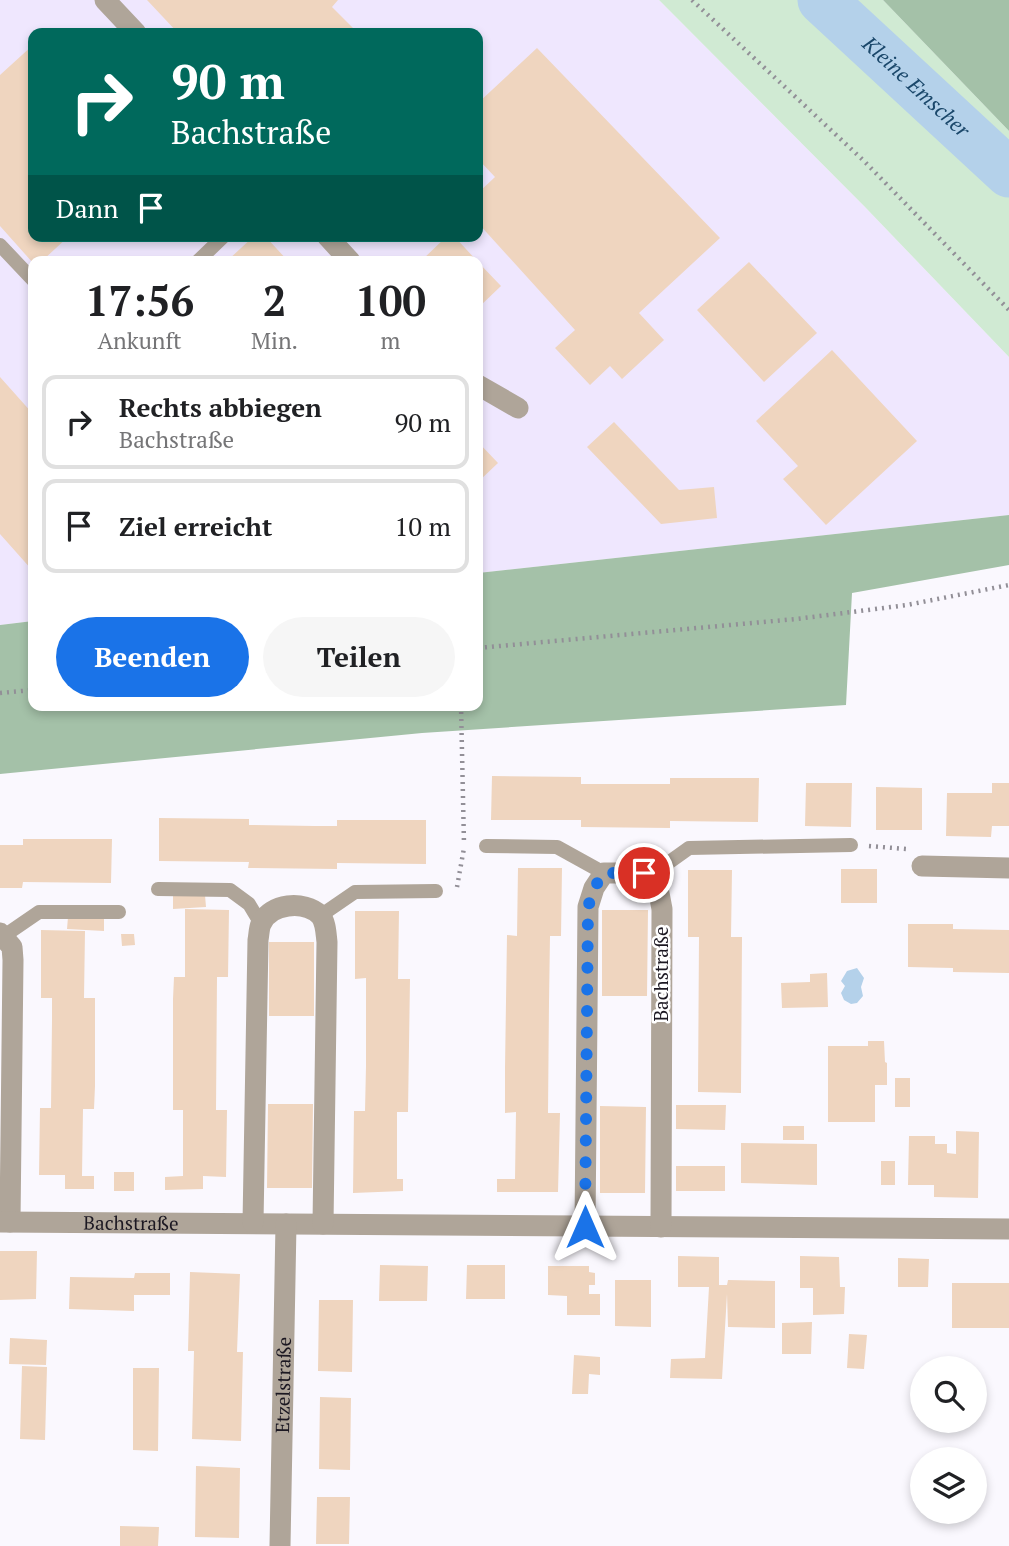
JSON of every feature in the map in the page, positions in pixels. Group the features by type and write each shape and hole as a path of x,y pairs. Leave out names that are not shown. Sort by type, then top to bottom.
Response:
{"street":[{"path":"105,0 131,28"},
{"path":"333,242 345,256"},
{"path":"483,388 519,408"},
{"path":"922,866 1009,868"},
{"path":"585,1227 588,907 594,888 604,873 644,873 658,888"},
{"name":"Bachstraße","path":"658,888 662,909 661,1227"},
{"path":"253,1223 258,940 261,924 270,913 282,907 304,907 320,916 325,925 327,942 323,1224"},
{"name":"Bachstraße","path":"2,935 12,947 13,960 5,1222 1009,1228"},
{"name":"Etzelstraße","path":"280,1546 286,1224"}],"lane":[{"path":"203,256 218,242"},
{"path":"0,245 28,275"},
{"path":"658,888 668,863 689,848 851,845"},
{"path":"486,846 557,847 604,873"},
{"path":"158,889 230,890 249,904 261,924"},
{"path":"320,916 355,892 436,891"},
{"path":"2,935 39,912 119,912"}],"path":[{"path":"692,0 864,161 1009,310"},
{"path":"483,648 796,619 907,605 1009,585"},
{"path":"0,693 28,690"},
{"path":"436,891 457,888 464,848 461,711"},
{"path":"851,845 913,850 922,866"},
{"path":"464,848 486,846"}],"shaded area":[{"path":"0,0 659,0 865,207 1009,357 1009,515 483,572 483,256 28,256 28,622 0,625"}],"green space":[{"path":"659,0 883,0 1009,131 1009,357 865,207"},
{"path":"883,0 1009,0 1009,131"},
{"path":"1009,515 1009,565 852,593 846,705 422,733 0,774 0,625 28,622 28,711 483,711 483,572"}],"water":[{"path":"857,968 864,978 861,987 863,996 857,1003 851,1004 844,1000 841,993 845,986 841,981 847,971"}],"building":[{"path":"147,0 338,0 332,7 353,28 173,28"},
{"path":"537,48 720,238 639,313 664,340 622,379 610,366 590,385 555,348 575,330 483,229 483,188 495,177 483,164 483,98"},
{"path":"28,50 28,242 63,242 47,256 28,257 0,226 0,75"},
{"path":"248,242 271,242 283,256 232,256"},
{"path":"441,242 460,242 472,256 426,256"},
{"path":"749,262 817,333 764,382 697,310"},
{"path":"483,267 501,286 483,303"},
{"path":"832,350 917,441 826,525 783,479 798,466 756,421"},
{"path":"0,377 28,408 28,566 0,534"},
{"path":"614,422 679,490 714,487 717,518 661,524 587,447"},
{"path":"483,447 498,463 483,477"},
{"path":"492,776 581,777 581,784 670,784 670,778 759,778 758,822 670,821 670,828 581,827 581,820 491,820"},
{"path":"806,783 852,783 851,827 805,826"},
{"path":"992,783 1009,783 1009,826 992,826 991,837 946,836 947,793 992,793"},
{"path":"876,787 922,788 922,830 876,830"},
{"path":"159,818 249,819 249,825 315,826 337,826 337,820 426,820 426,864 337,863 337,869 248,868 249,862 159,861"},
{"path":"23,839 112,839 111,883 23,882 22,888 0,888 0,845 23,845"},
{"path":"518,868 562,868 561,936 550,936 549,1002 548,1113 560,1113 558,1192 497,1192 497,1179 515,1179 516,1112 505,1113 505,1068 507,935 517,936"},
{"path":"841,869 877,869 877,903 841,903"},
{"path":"688,870 732,870 731,937 742,937 741,1093 698,1092 699,937 688,937"},
{"path":"173,895 205,895 206,907 173,909"},
{"path":"185,909 229,910 228,977 217,977 216,1110 227,1110 226,1177 203,1176 203,1189 165,1190 165,1177 183,1176 183,1110 173,1110 173,999 174,977 185,977"},
{"path":"602,910 648,910 647,996 602,996"},
{"path":"355,911 399,911 398,979 410,979 408,1112 397,1112 397,1179 403,1179 403,1191 353,1193 354,1111 365,1111 366,1066 366,978 355,979"},
{"path":"68,917 104,918 104,931 67,929"},
{"path":"908,924 953,924 953,929 1009,930 1009,973 953,972 953,968 908,967"},
{"path":"41,930 85,931 84,998 95,998 95,1086 94,1109 83,1109 82,1176 94,1176 94,1189 65,1189 65,1175 39,1175 40,1108 51,1108 52,1020 52,998 41,998"},
{"path":"121,934 134,934 135,945 122,946"},
{"path":"269,942 314,942 314,1016 269,1016"},
{"path":"827,973 828,1007 782,1008 781,983 810,982 810,974"},
{"path":"868,1041 884,1041 887,1063 887,1085 875,1085 875,1122 828,1122 828,1046 868,1046"},
{"path":"895,1078 910,1078 910,1107 895,1107"},
{"path":"268,1104 313,1104 312,1188 267,1188"},
{"path":"676,1105 726,1105 725,1130 676,1129"},
{"path":"600,1106 646,1107 645,1193 600,1193"},
{"path":"783,1126 804,1126 804,1140 783,1140"},
{"path":"956,1131 979,1132 978,1198 934,1197 934,1185 908,1185 909,1136 935,1136 935,1144 947,1144 947,1153 956,1154"},
{"path":"741,1143 817,1144 817,1185 741,1183"},
{"path":"881,1161 895,1161 895,1185 881,1185"},
{"path":"676,1166 725,1166 725,1191 676,1191"},
{"path":"114,1172 134,1172 134,1191 114,1191"},
{"path":"0,1251 37,1251 36,1299 0,1300"},
{"path":"678,1256 719,1257 719,1285 727,1285 728,1280 775,1281 775,1328 728,1327 727,1294 722,1379 670,1378 671,1359 705,1358 709,1287 678,1287"},
{"path":"800,1256 839,1257 840,1287 845,1287 844,1314 813,1315 813,1288 800,1288"},
{"path":"898,1258 929,1259 928,1287 898,1287"},
{"path":"380,1265 428,1266 427,1301 379,1301"},
{"path":"467,1265 505,1265 505,1299 466,1299"},
{"path":"548,1266 589,1266 589,1272 595,1273 595,1285 589,1285 589,1294 600,1294 600,1315 567,1315 567,1296 548,1295"},
{"path":"190,1272 240,1274 237,1352 243,1352 241,1441 192,1439 194,1351 188,1351"},
{"path":"135,1273 170,1273 170,1295 134,1295 134,1311 69,1309 70,1277 134,1278"},
{"path":"615,1280 651,1280 651,1327 615,1326"},
{"path":"952,1283 1009,1283 1009,1328 952,1328"},
{"path":"319,1300 353,1300 352,1372 318,1371"},
{"path":"812,1322 811,1354 782,1354 782,1323"},
{"path":"849,1334 867,1335 864,1369 847,1368"},
{"path":"10,1338 47,1340 46,1365 9,1364"},
{"path":"574,1355 600,1357 600,1375 589,1374 588,1394 572,1394"},
{"path":"22,1366 47,1367 45,1440 20,1439"},
{"path":"133,1368 159,1368 158,1451 133,1450"},
{"path":"320,1397 351,1398 350,1470 319,1469"},
{"path":"196,1466 240,1468 239,1538 195,1537"},
{"path":"317,1497 350,1497 349,1544 316,1544"},
{"path":"120,1526 159,1527 158,1546 120,1546"}],"waterway":[{"name":"Kleine Emscher","path":"822,0 1009,173"}],"route":[{"path":"585,1227 588,907 594,888 604,873 644,873"}]}
